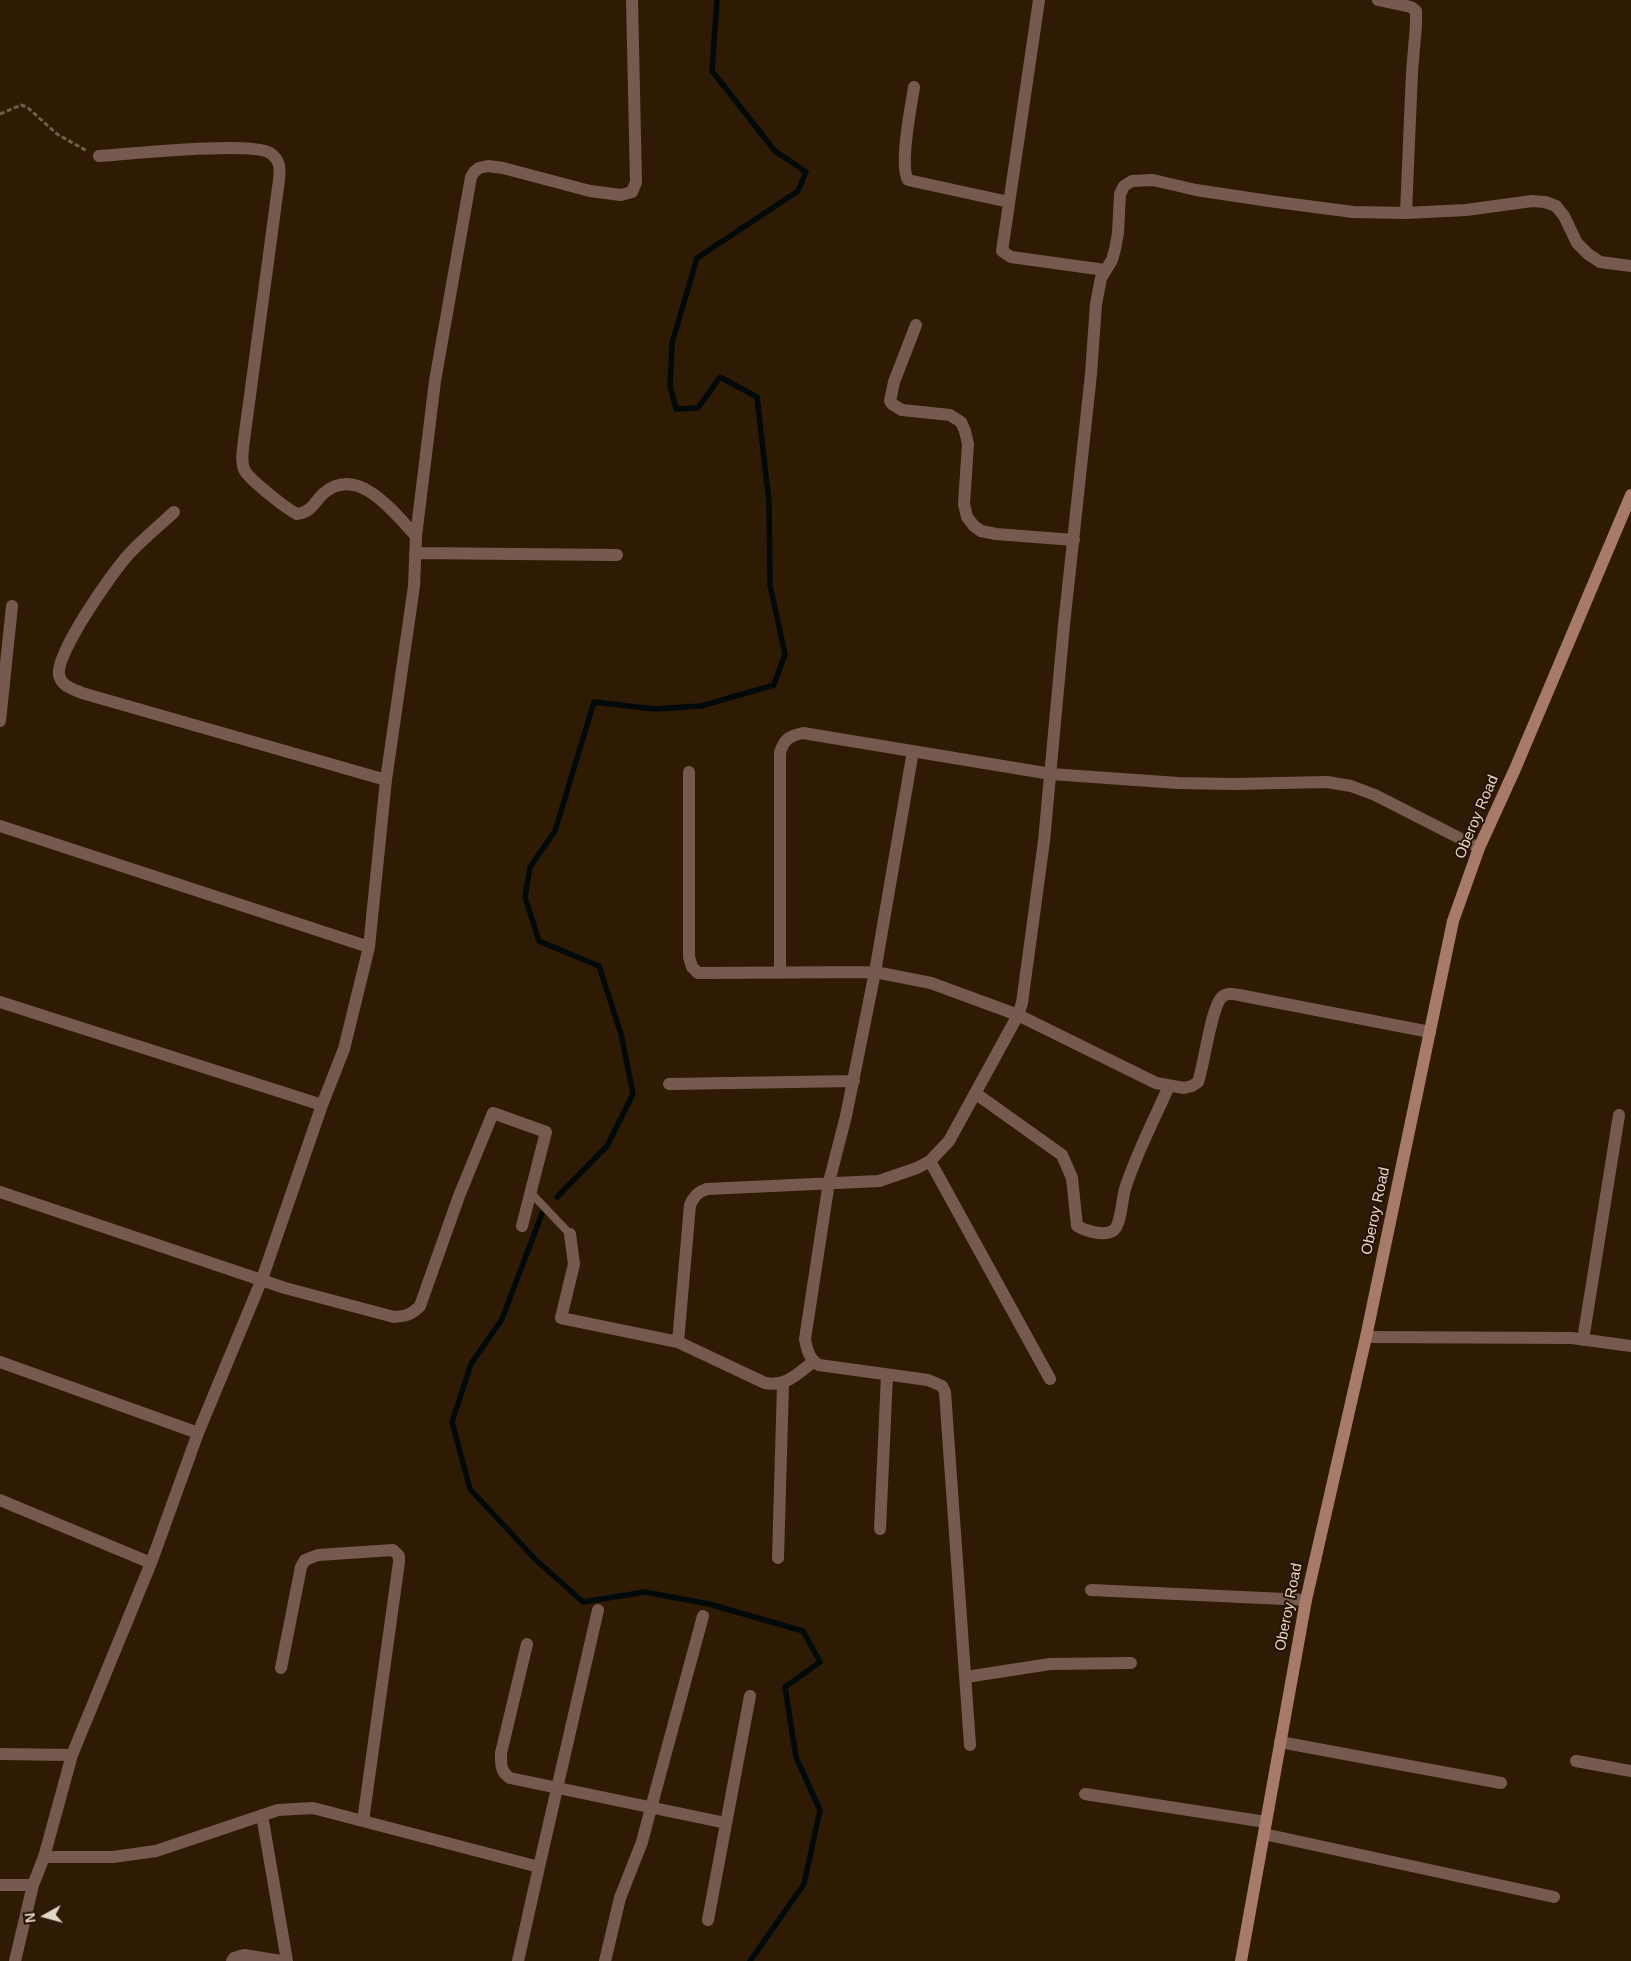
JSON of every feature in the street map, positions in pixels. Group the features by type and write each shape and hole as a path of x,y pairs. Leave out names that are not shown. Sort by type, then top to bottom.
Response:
{"street":[{"path":"15,1961 33,1886 44,1857 72,1755 151,1563 198,1433 262,1279 322,1104 344,1049 369,947 386,780 414,586 416,536 436,381 471,177 480,168 488,166 503,168 590,191 621,195 632,192 636,182 632,0"},
{"path":"1039,0 1002,251 1011,257 1105,270"},
{"path":"1378,0 1411,7 1416,11 1406,213"},
{"path":"914,87 905,157 908,180 1009,202"},
{"path":"98,156 230,148 263,150 276,158 279,163 279,180 244,440 242,457 244,470 258,484 297,514 303,514 309,510 325,493 337,486 349,485 368,490 392,510 416,536"},
{"path":"678,1342 690,1205 693,1198 700,1191 707,1189 829,1182 879,1181 917,1168 930,1161 949,1141 1018,1014 1022,1003 1027,972 1051,774 1098,288 1105,270 1112,260 1116,241 1120,194 1124,186 1132,181 1153,180 1196,190 1269,202 1352,212 1406,213 1466,210 1532,201 1545,202 1556,206 1564,216 1577,243 1588,254 1600,262 1631,266"},
{"path":"916,325 894,382 890,401 902,410 950,416 961,422 968,444 964,504 967,517 974,526 996,534 1074,540"},
{"name":"Oberoy Road","path":"1241,1961 1306,1600 1366,1337 1453,921 1479,848 1515,769 1631,495"},
{"path":"174,512 130,553 112,575 70,642 60,663 58,674 61,680 67,686 82,692 386,780"},
{"path":"415,553 617,555"},
{"path":"0,721 12,606"},
{"path":"780,973 780,752 783,743 790,736 803,733 1051,774 1178,783 1327,782 1351,786 1375,795 1479,848"},
{"path":"913,751 875,972 854,1080 829,1182 805,1339 807,1351 813,1362 820,1365 928,1380 942,1386 945,1392 970,1745"},
{"path":"689,772 689,958 692,967 698,973 875,972 931,983 1018,1014 1156,1083 1184,1088 1198,1082 1213,1020 1220,999 1226,994 1232,993 1430,1032"},
{"path":"0,826 369,947"},
{"path":"0,1002 322,1104"},
{"path":"669,1084 854,1080"},
{"path":"975,1094 1062,1155 1072,1178 1075,1220 1078,1226 1084,1230 1104,1234 1112,1232 1116,1227 1124,1190 1169,1086"},
{"path":"1,1196 341,1304 394,1317 411,1315 420,1306 458,1196 493,1113 546,1132 522,1226"},
{"path":"1583,1340 1619,1115"},
{"path":"930,1161 1050,1379"},
{"path":"570,1234 574,1264 561,1318 678,1342 764,1383 775,1385 783,1384 813,1362"},
{"path":"1366,1337 1583,1340 1631,1346"},
{"path":"0,1362 198,1433"},
{"path":"880,1529 887,1375"},
{"path":"778,1558 783,1384"},
{"path":"0,1500 151,1563"},
{"path":"281,1668 301,1567 305,1560 318,1555 393,1550 399,1556 363,1821"},
{"path":"1091,1590 1306,1600"},
{"path":"518,1961 598,1610"},
{"path":"605,1961 620,1898 642,1842 703,1616"},
{"path":"527,1644 501,1753 501,1767 504,1774 510,1778 557,1789 726,1823"},
{"path":"966,1677 1050,1664 1131,1663"},
{"path":"708,1920 750,1696"},
{"path":"1280,1742 1501,1783"},
{"path":"0,1754 72,1755"},
{"path":"1576,1761 1631,1771"},
{"path":"1085,1794 1265,1828 1554,1897"},
{"path":"44,1857 113,1857 156,1851 278,1810 313,1808 539,1867"},
{"path":"262,1815 287,1961"},
{"path":"0,1885 33,1886"},
{"path":"232,1961 234,1958 244,1955 281,1961"}],"lane":[{"path":"531,1193 570,1234"}],"path":[{"path":"0,114 21,105 27,107 61,137 98,156"}],"waterway":[{"path":"557,1197 607,1146 633,1094 621,1034 599,966 539,941 525,897 530,867 555,831 594,702 655,709 701,706 774,685 785,654 770,585 769,502 757,397 720,377 698,408 676,409 670,386 672,343 697,258 798,191 806,172 775,151 712,71 717,0"},
{"path":"543,1211 502,1319 471,1364 452,1422 470,1489 536,1560 583,1602 645,1592 709,1604 803,1631 820,1662 785,1687 796,1757 820,1810 804,1884 750,1961"}]}
